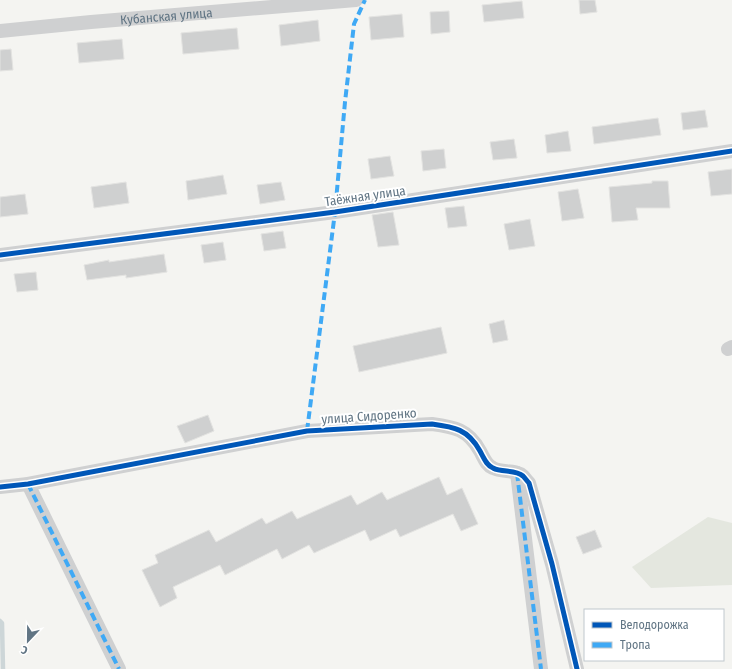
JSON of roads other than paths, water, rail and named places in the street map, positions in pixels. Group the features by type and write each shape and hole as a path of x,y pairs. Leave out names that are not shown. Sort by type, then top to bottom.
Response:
{"street":[{"name":"Кубанская улица","path":"0,31 356,0"},
{"name":"Таёжная улица","path":"0,255 335,212 732,151"},
{"name":"улица Сидоренко","path":"0,487 28,484 307,431 432,424 451,427 463,431 471,438 487,464 492,468 517,473"},
{"path":"517,473 541,669"},
{"path":"517,473 529,483 552,564 577,669"},
{"path":"28,484 119,669"}],"waterway":[{"path":"0,621 2,623 3,669"}]}
